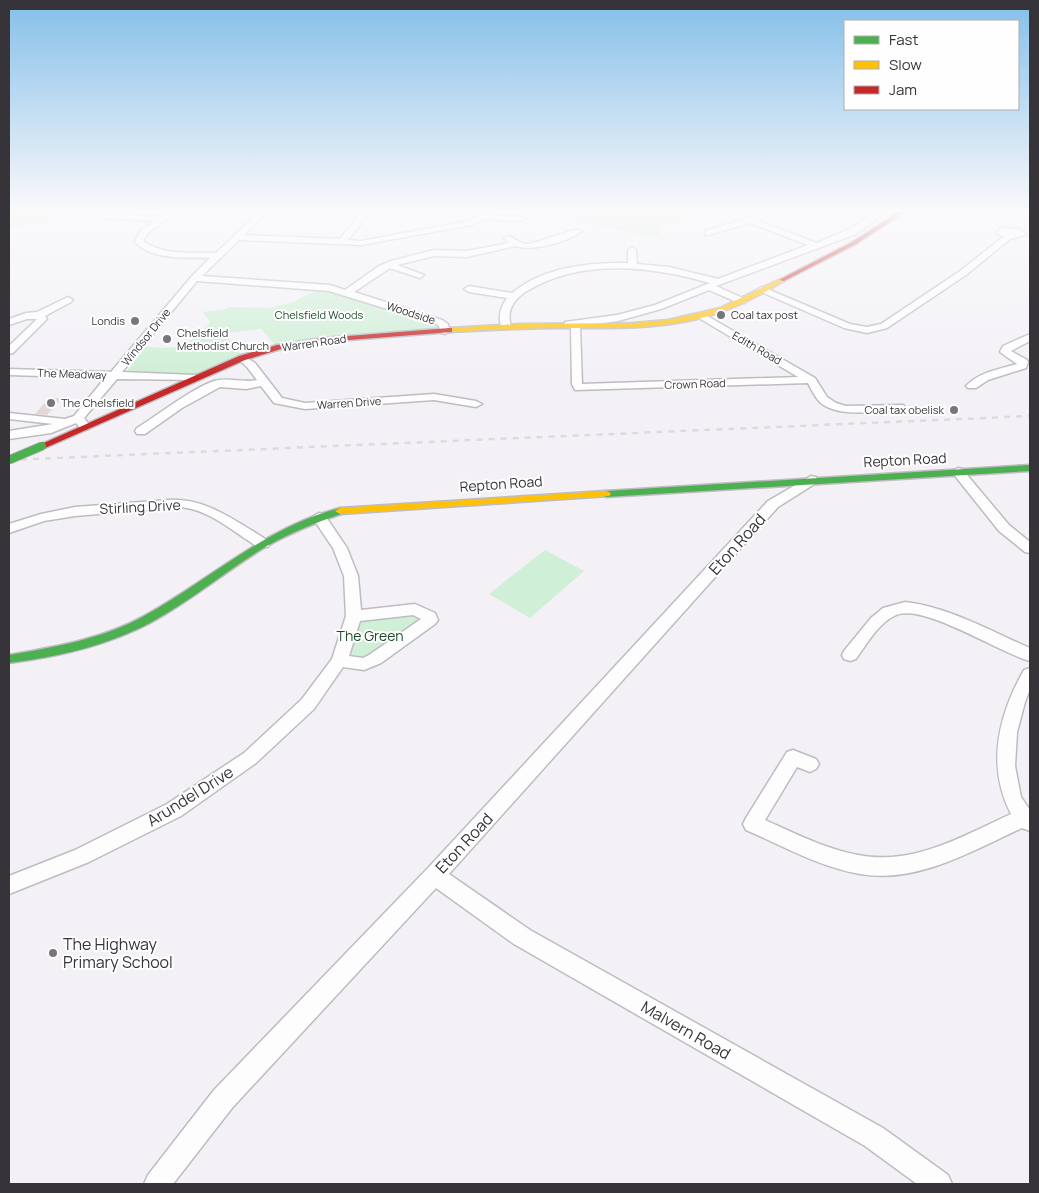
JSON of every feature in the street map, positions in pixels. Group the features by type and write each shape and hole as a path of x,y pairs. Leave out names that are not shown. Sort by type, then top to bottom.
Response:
{"street":[{"name":"Windsor Drive","path":"82,422 115,375 195,278 209,265"},
{"path":"348,292 389,265 420,275"},
{"name":"Warren Road","path":"551,326 635,315 763,265"},
{"name":"Warren Road","path":"9,460 42,446 82,422 242,358 280,347 323,340 506,326 637,326 670,322 702,316 742,301 811,265"},
{"path":"762,290 856,329 877,329 973,265"},
{"path":"506,326 503,319 505,307 513,296 524,288 554,275 602,266 633,266 681,272 717,282"},
{"name":"Woodside","path":"195,278 311,286 348,292 439,322 443,324 445,331"},
{"path":"708,286 742,301"},
{"path":"469,289 513,296"},
{"path":"9,322 26,316 39,315 68,300"},
{"path":"9,351 42,319 39,315"},
{"name":"Edith Road","path":"702,316 811,380"},
{"name":"Crown Road","path":"576,327 577,384 579,388 811,380"},
{"path":"972,386 984,378 1022,366 1023,362 1006,352 1007,348 1030,337"},
{"name":"Warren Drive","path":"242,358 251,365 278,401 289,404 305,406 434,397 476,404"},
{"name":"The Meadway","path":"9,372 195,378"},
{"path":"811,380 823,398 832,405 845,409 899,407"},
{"path":"141,431 178,406 217,384 228,383 246,386 264,382"},
{"path":"9,416 55,422 82,422"},
{"path":"9,435 52,429 82,422"},
{"name":"Repton Road","path":"9,659 60,652 93,643 126,630 152,616 294,526 345,510 377,506 1030,468"},
{"path":"958,472 1004,528 1030,549"},
{"name":"Eton Road","path":"162,1183 223,1099 434,875 773,504 812,480"},
{"name":"Eton Road","path":"761,483 773,504"},
{"name":"Stirling Drive","path":"12,523 93,509 171,504 191,505 206,510 263,544"},
{"name":"Arundel Drive","path":"9,885 82,856 182,804 250,758 308,704 339,661 354,616 351,576 340,548 320,517"},
{"path":"850,655 876,622 888,612 905,607 922,609 939,615 1030,655"},
{"path":"339,661 364,664 430,620 430,617 415,609 354,616"},
{"path":"810,764 794,757 753,824 826,856 862,866 894,867 927,860 1027,820 1010,792 1005,764 1008,730 1015,708 1030,674"},
{"name":"Malvern Road","path":"434,875 522,937 874,1137 939,1184"}],"green space":[{"name":"Chelsfield Woods","path":"317,290 346,295 433,322 437,325 437,330 276,346 261,329 225,333 241,354 192,376 125,374 145,347 174,347 195,338 210,322 203,312 226,309 228,307 271,308 293,302"},
{"path":"545,550 584,571 530,618 489,594"},
{"name":"The Green","path":"411,614 422,618 366,660 343,656 357,622 364,619"}],"building":[{"name":"The Chelsfield","path":"49,398 62,398 47,415 35,414"}],"railway":[{"path":"9,460 1030,416"}],"traffic: fast":[{"path":"9,460 42,446"},
{"path":"606,494 1030,468"},
{"path":"9,659 80,645 131,627 172,605 264,544 313,520 340,511"}],"traffic: slow":[{"path":"449,330 521,326 633,326 668,323 701,316 722,309 743,301 782,280"},
{"path":"340,511 606,494"}],"traffic: jam":[{"path":"782,280 812,265"},
{"path":"42,446 242,358 280,347 323,340 449,330"}],"place":[{"name":"Coal tax post","path":"721,315"},
{"name":"Londis","path":"135,321"},
{"name":"Chelsfield Methodist Church","path":"167,339"},
{"name":"The Chelsfield","path":"51,403"},
{"name":"Coal tax obelisk","path":"954,410"},
{"name":"The Highway Primary School","path":"53,953"}]}
